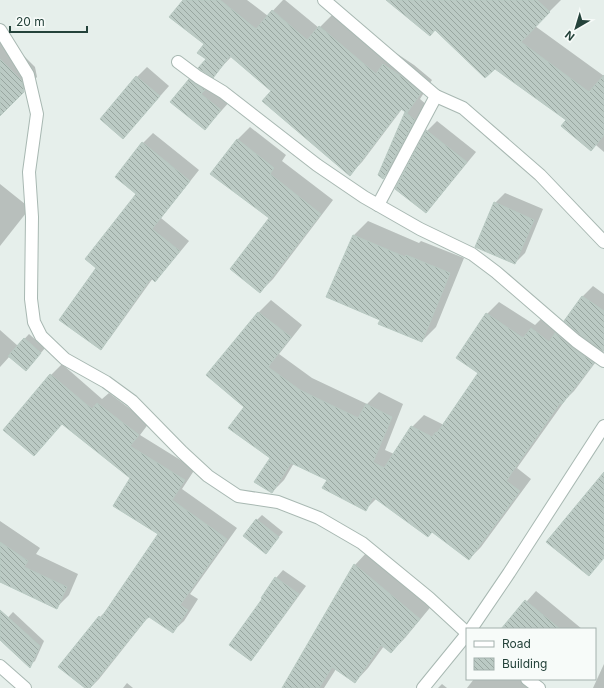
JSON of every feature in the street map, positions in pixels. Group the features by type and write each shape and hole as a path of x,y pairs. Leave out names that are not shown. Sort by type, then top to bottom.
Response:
{"street":[{"path":"324,0 436,96 463,108 540,174 604,242"},
{"path":"0,30 28,75 37,114 29,172 32,217 31,299 34,322 41,336 65,359 106,382 132,401 208,476 238,496 278,502 318,518 362,543 429,598 466,632"},
{"path":"178,62 198,77 223,92 364,198 420,229 472,254 496,272 576,341 604,361"},
{"path":"378,205 436,96"},
{"path":"472,628 510,573 604,426"},
{"path":"423,688 466,634"},
{"path":"0,666 25,688"},
{"path":"528,680 539,688"}],"building":[{"path":"183,0 220,0 256,29 272,10 307,40 319,26 376,74 383,64 421,93 407,113 401,109 350,176 262,101 271,91 230,56 213,78 198,68 206,59 197,53 204,44 169,17"},
{"path":"386,0 537,0 550,12 521,42 589,92 604,75 604,135 591,151 561,126 566,120 495,69 485,78 435,30 430,36"},
{"path":"0,59 22,81 24,92 0,116"},
{"path":"136,76 160,96 123,139 100,119"},
{"path":"189,79 205,90 201,94 221,110 205,130 170,102"},
{"path":"405,112 415,120 383,179 378,175"},
{"path":"426,130 467,162 426,213 395,189"},
{"path":"237,139 274,168 270,174 321,214 260,293 230,269 269,218 210,174"},
{"path":"142,142 190,181 152,229 180,251 155,282 151,278 101,350 59,320 96,268 85,259 136,194 115,177"},
{"path":"494,202 534,220 515,264 475,247"},
{"path":"353,235 405,257 406,255 450,273 422,342 378,324 380,320 326,297"},
{"path":"582,296 604,311 603,351 564,321"},
{"path":"258,312 291,337 268,367 300,390 358,418 366,404 392,417 373,462 384,468 411,426 432,437 436,432 437,433 478,373 456,358 486,313 523,338 531,328 549,342 555,333 571,347 594,363 562,404 560,403 506,481 520,491 469,560 432,532 428,537 373,497 366,511 322,488 327,480 291,463 272,493 254,482 270,458 228,428 244,407 206,375"},
{"path":"24,338 41,353 26,371 8,356"},
{"path":"50,374 92,409 97,403 139,435 130,446 185,480 172,500 227,539 180,605 188,610 173,633 149,617 147,618 90,688 85,688 58,667 99,616 101,618 158,534 113,506 130,478 62,424 34,456 3,430"},
{"path":"604,472 604,558 589,576 546,542"},
{"path":"256,519 279,537 266,554 243,536"},
{"path":"0,542 28,561 24,567 67,587 57,609 0,582"},
{"path":"354,564 420,619 391,653 381,645 355,683 332,667 319,688 282,688"},
{"path":"275,577 299,594 251,661 229,645 262,599 261,598"},
{"path":"525,600 559,628 502,628"},
{"path":"0,610 40,646 30,668 0,640"}]}
